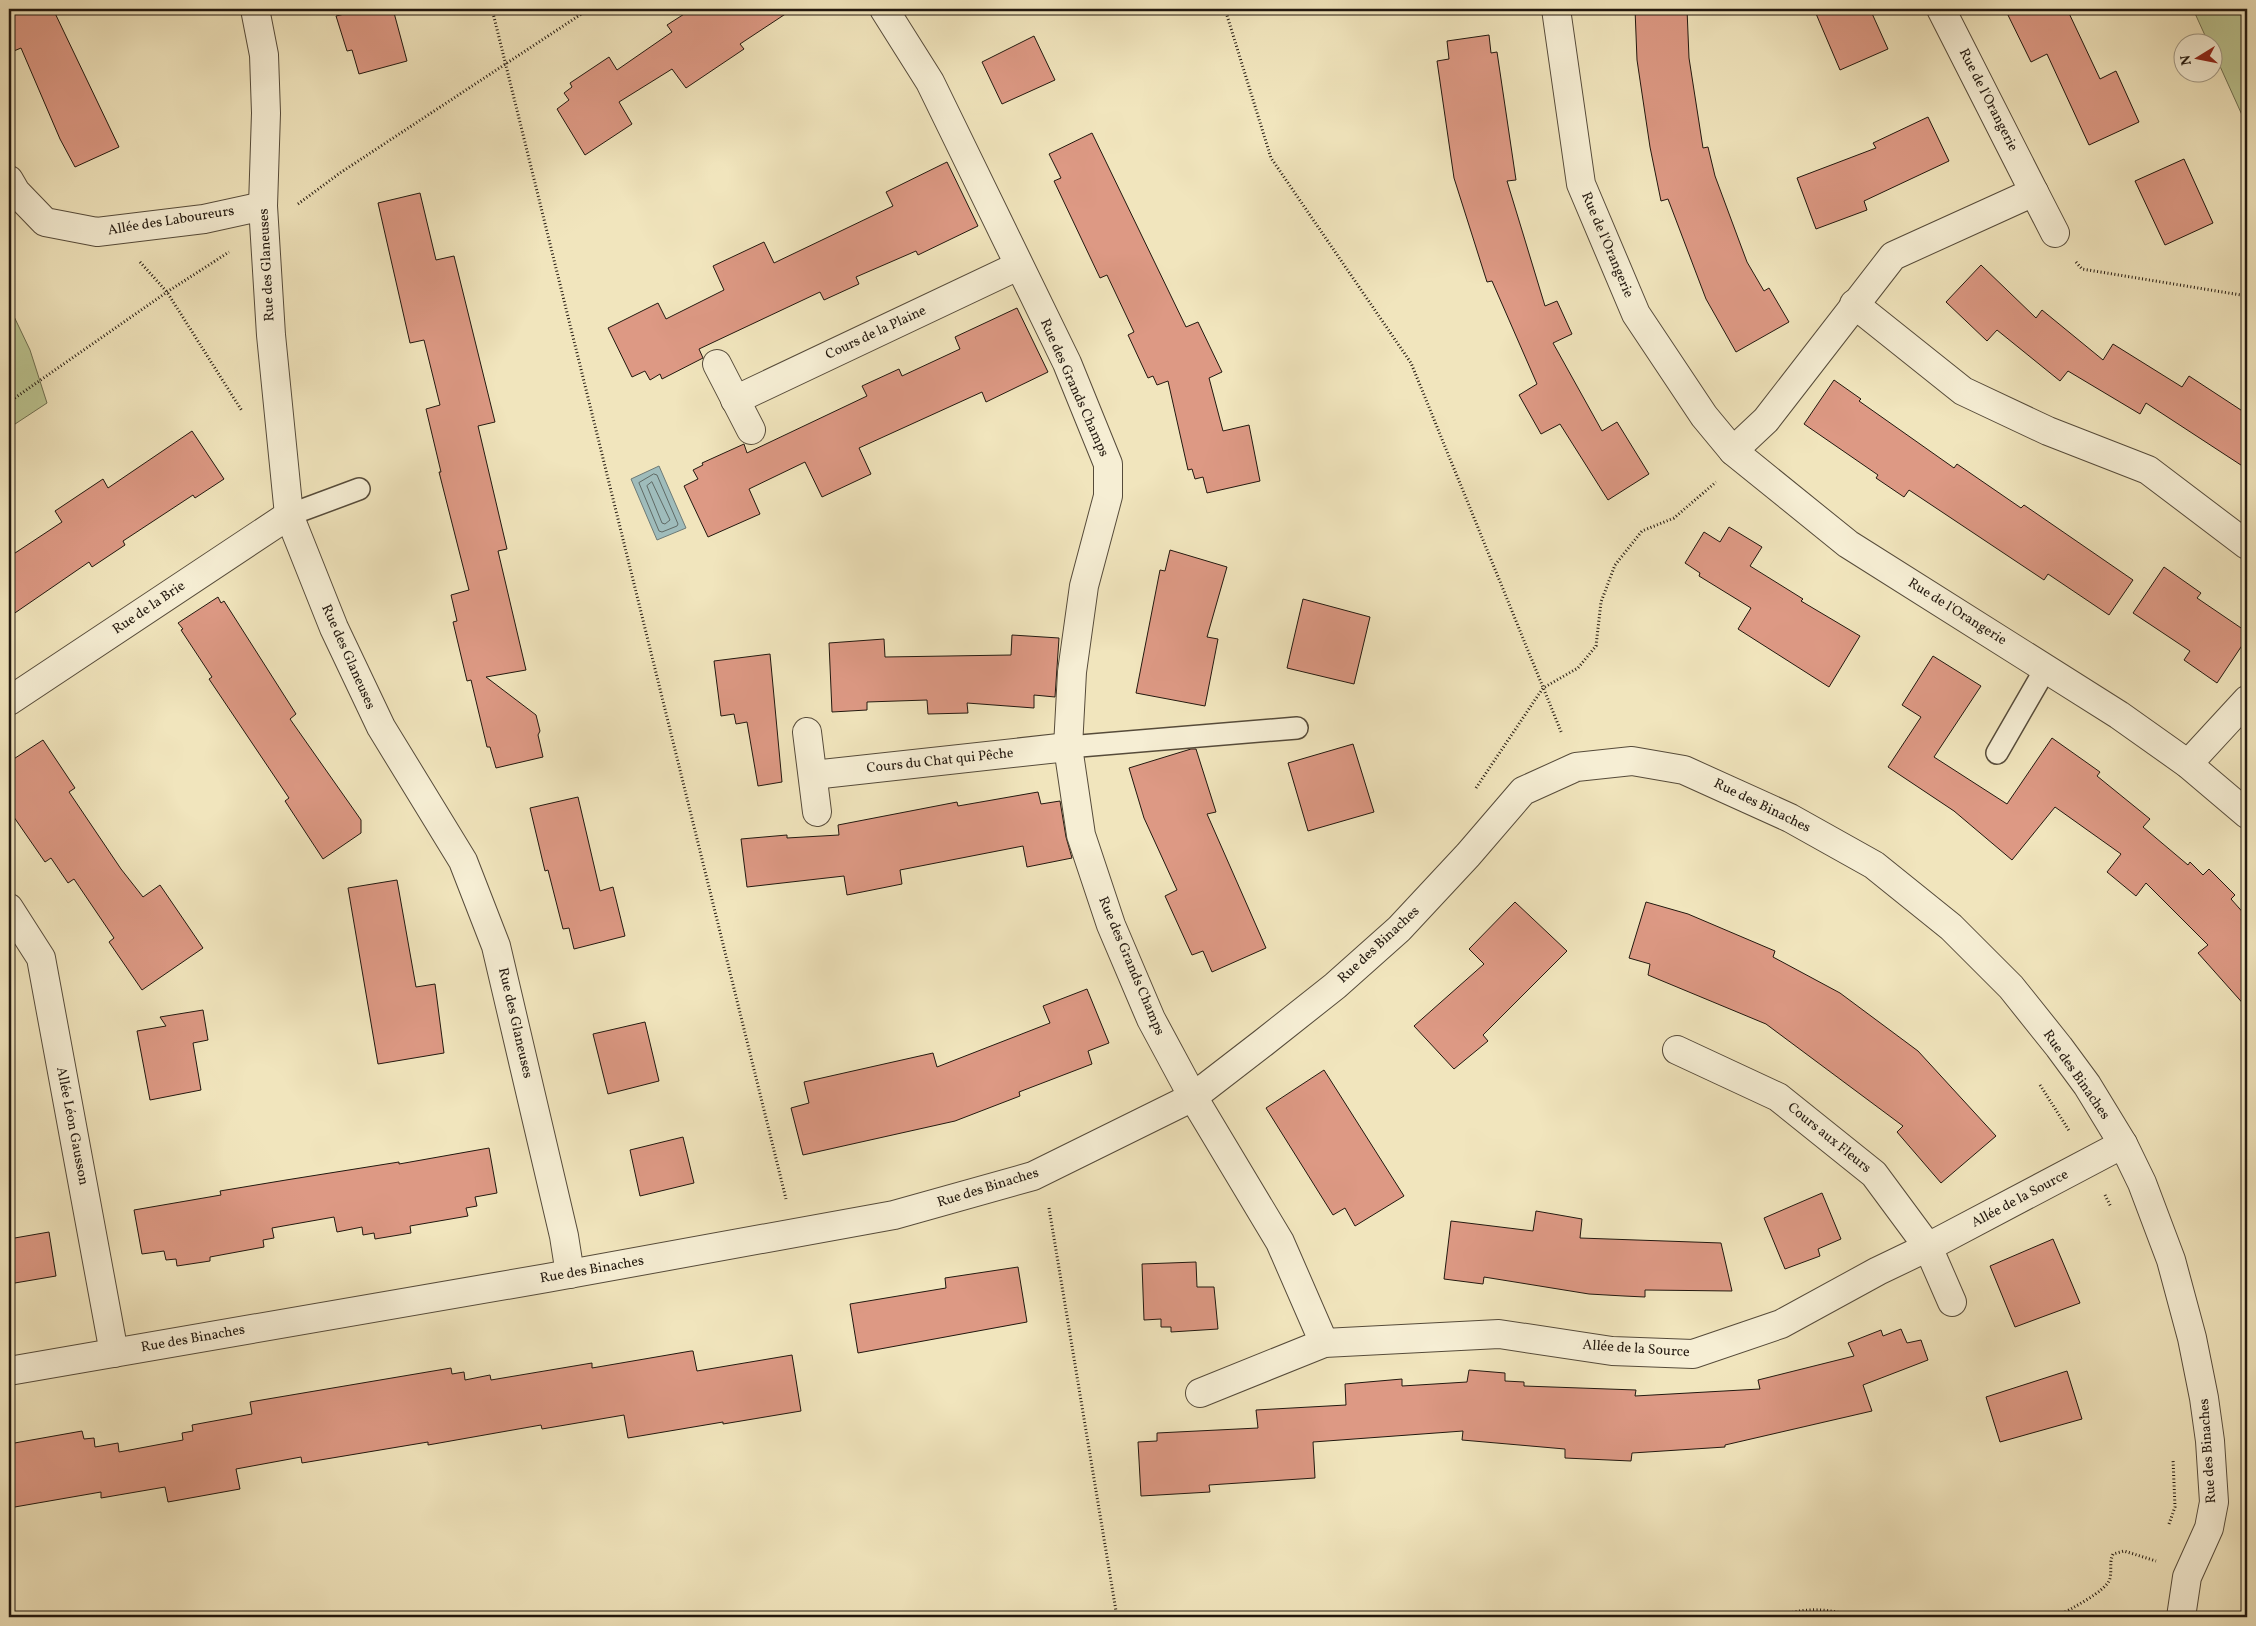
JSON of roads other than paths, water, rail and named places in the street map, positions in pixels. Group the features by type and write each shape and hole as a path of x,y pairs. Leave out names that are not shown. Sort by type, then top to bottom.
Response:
{"street":[{"name":"Rue des Glaneuses","path":"255,9 264,55 266,113 264,218 271,335 289,515 334,628 381,727 463,861 496,946 564,1236 570,1274"},
{"name":"Rue des Grands Champs","path":"884,9 930,82 1066,363 1108,464 1108,496 1084,586 1072,672 1068,747 1081,835 1111,925 1151,1019 1193,1097 1280,1242 1324,1343"},
{"name":"Rue de l'Orangerie","path":"1556,9 1581,184 1636,314 1704,416 1733,451 1848,544 2119,715 2188,764 2247,814"},
{"name":"Rue de l'Orangerie","path":"1941,9 2055,233"},
{"name":"Allée des Laboureurs","path":"9,180 16,192 45,222 97,232 204,219 264,218"},
{"path":"1733,451 1766,420 1893,256 2034,192"},
{"name":"Cours de la Plaine","path":"735,400 1018,266"},
{"path":"1854,304 1963,391 2048,431 2148,470 2247,545"},
{"path":"717,364 751,430"},
{"name":"Rue de la Brie","path":"9,702 289,515"},
{"path":"2188,764 2247,700"},
{"path":"807,732 817,812"},
{"name":"Cours du Chat qui Pêche","path":"813,775 1068,747"},
{"name":"Rue des Binaches","path":"9,1371 570,1274 894,1215 1033,1176 1193,1097 1335,986 1399,929 1432,895 1522,791 1576,767 1632,761 1684,770 1790,818 1874,865 1951,926 2011,987 2087,1085 2122,1144 2142,1183 2171,1260 2192,1338 2204,1398 2210,1441 2214,1502 2209,1528 2187,1577 2181,1617"},
{"name":"Allée Léon Gausson","path":"9,908 41,958 114,1353"},
{"name":"Cours aux Fleurs","path":"1677,1050 1778,1097 1874,1174 1928,1247 1952,1302"},
{"name":"Allée de la Source","path":"1200,1392 1324,1343 1499,1334 1612,1351 1693,1354 1781,1324 1878,1271 1928,1247 2122,1144"}],"lane":[{"path":"289,515 358,489"},
{"path":"1997,753 2046,668"},
{"path":"1068,747 1297,728"}],"water":[{"path":"659,466 686,528 657,540 631,479"}]}
